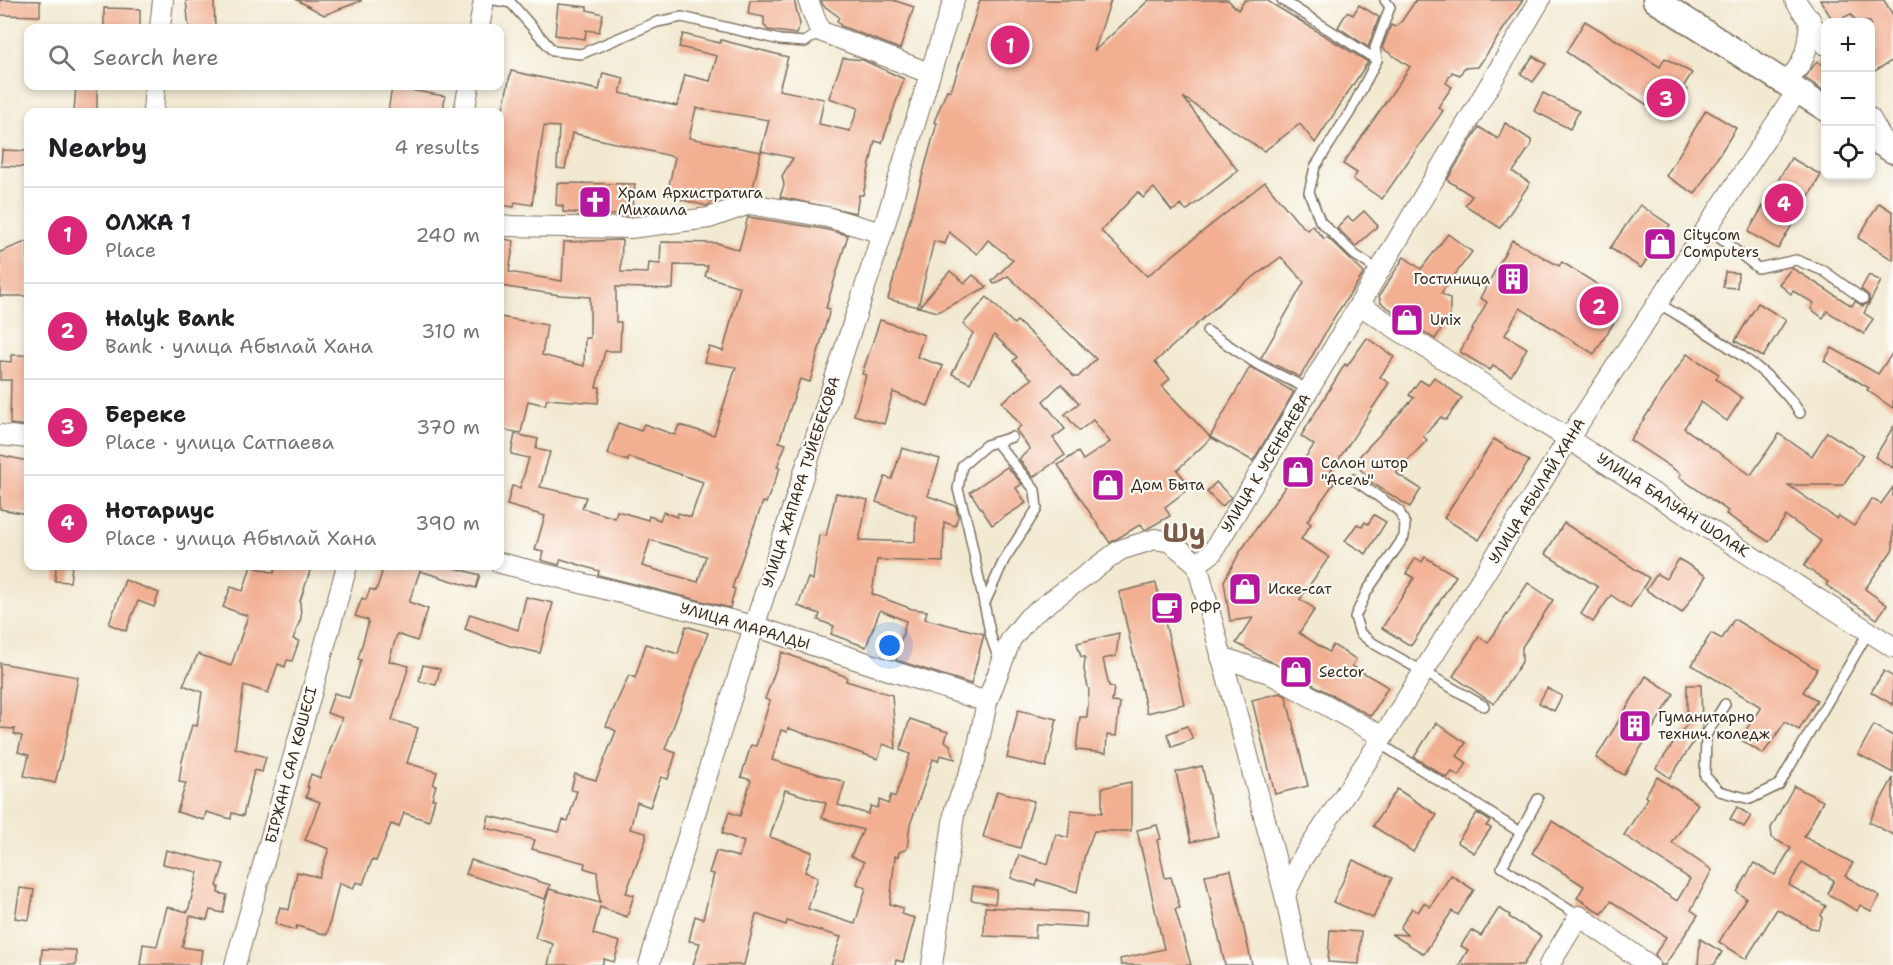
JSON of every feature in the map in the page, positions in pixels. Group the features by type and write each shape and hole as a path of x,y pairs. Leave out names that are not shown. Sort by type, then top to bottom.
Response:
{"street":[{"path":"160,24 163,0"},
{"path":"480,24 484,0"},
{"path":"808,0 820,31 929,73"},
{"name":"УЛИЦА ЖАПАРА ТУЙЕБЕКОВА","path":"649,965 754,626 882,233 929,73 954,0"},
{"name":"УЛИЦА К УСЕНБАЕВА","path":"1197,564 1212,554 1361,306 1485,90 1540,0"},
{"path":"1655,0 1821,106"},
{"path":"1795,0 1821,37"},
{"name":"УЛИЦА АБЫЛАЙ ХАНА","path":"1285,895 1300,862 1381,740 1569,438 1707,228 1800,69 1808,44 1810,19"},
{"path":"153,108 154,90"},
{"path":"465,108 468,90"},
{"path":"1874,126 1883,145"},
{"path":"504,226 630,228 709,218 749,204 827,217 882,233"},
{"name":"УЛИЦА БАЛУАН ШОЛАК","path":"1361,306 1893,647"},
{"path":"0,435 24,438"},
{"path":"932,965 955,809 975,760 987,702 1011,639 1029,616 1120,550 1155,539 1171,542 1197,564 1285,895 1299,965"},
{"name":"УЛИЦА МАРАЛДЫ","path":"504,564 754,626 987,702"},
{"name":"БІРЖАН САЛ КӨШЕСІ","path":"235,965 346,570"},
{"path":"1221,657 1269,673 1381,740"},
{"path":"1549,965 1579,916 1649,965"}],"lane":[{"path":"495,0 511,3 553,51 581,54 657,22 682,17 780,40 805,42 820,31"},
{"path":"1282,0 1377,60"},
{"path":"1381,272 1355,255 1320,221 1310,192 1315,167 1350,112 1377,60 1375,48 1390,7 1385,0"},
{"path":"1707,228 1758,268 1796,260 1824,272 1863,299"},
{"path":"1658,303 1744,358 1792,399 1800,413"},
{"path":"1208,331 1257,364 1310,390"},
{"path":"1000,665 958,489 962,466 986,445 1012,437"},
{"path":"984,605 1004,560 1037,509 1035,490 996,442"},
{"path":"1353,479 1399,511 1405,524 1404,537 1367,591 1355,617 1360,633 1399,659 1484,706"},
{"path":"1725,704 1706,735 1705,776 1719,791 1750,799 1779,785 1869,632"},
{"path":"1381,740 1520,832"},
{"path":"1538,799 1502,867 1579,916"}],"building":[{"path":"0,0 40,1 40,16 0,15"},
{"path":"186,0 214,0 215,24 189,24"},
{"path":"297,0 361,0 361,1 324,15"},
{"path":"750,0 794,0 800,24 796,34 768,30 764,25 764,17 748,14"},
{"path":"821,0 893,0 914,7 900,49 841,26 837,21 839,17 823,5"},
{"path":"980,0 1111,0 1094,51 1149,0 1228,0 1238,10 1245,0 1266,0 1368,62 1315,143 1300,124 1264,151 1183,97 1238,171 1186,211 1181,205 1172,211 1154,188 1143,198 1138,192 1101,231 1147,276 1265,182 1296,220 1307,230 1312,225 1324,239 1327,237 1364,273 1335,316 1300,377 1261,358 1304,282 1281,257 1230,294 1155,362 1170,379 1162,386 1211,438 1177,470 1191,487 1165,507 1170,516 1145,530 1141,524 1110,543 1058,465 1078,452 1083,460 1110,442 1093,420 1079,431 1065,414 1079,403 1061,384 1043,401 1065,429 1053,438 1065,455 1033,477 1019,459 1030,449 1016,430 1021,426 1002,402 1032,379 1013,361 1017,357 994,335 970,383 952,374 973,333 963,324 987,297 1014,324 1017,321 1051,352 1074,377 1078,377 1096,359 1008,276 994,284 992,281 1013,260 988,240 977,254 949,232 945,244 934,241 918,307 888,299 937,123 934,122 947,90 951,91"},
{"path":"1416,0 1523,0 1478,67 1464,68 1460,75 1452,72 1446,83 1452,87 1438,107 1443,111 1382,199 1353,179 1357,173 1343,164 1410,67 1382,48 1391,25 1395,27 1401,22"},
{"path":"1820,0 1884,0 1893,15 1893,60 1875,71 1875,18 1854,18 1851,14 1842,18 1831,18"},
{"path":"558,4 587,7 587,10 603,14 599,32 586,30 585,39 555,35"},
{"path":"1359,5 1379,17 1368,47 1338,27 1347,12 1353,15"},
{"path":"104,8 140,9 140,24 104,24"},
{"path":"1585,21 1660,67 1665,58 1692,73 1683,87 1688,90 1670,120 1566,52"},
{"path":"683,34 720,43 721,40 788,57 779,90 824,99 819,124 850,131 858,108 829,98 843,58 863,60 904,79 882,143 875,141 863,195 859,195 856,213 780,197 784,185 782,176 793,158 761,151 769,120 696,108 689,138 761,152 752,192 726,189 724,196 717,197 707,206 682,200 682,198 667,195 675,157 572,133 565,169 557,168 559,127 544,126 532,205 515,202 514,207 504,206 503,108 511,71 599,90 603,73 624,78 620,93 677,106 685,75 710,81 717,56 679,47"},
{"path":"1533,56 1546,64 1533,82 1521,74"},
{"path":"1817,61 1821,64 1821,89 1805,78"},
{"path":"76,90 97,90 97,108 74,108"},
{"path":"392,90 410,90 445,96 444,108 389,108"},
{"path":"1543,93 1579,111 1570,129 1534,111"},
{"path":"1706,110 1736,128 1695,194 1666,176"},
{"path":"1505,123 1531,140 1531,145 1513,172 1530,183 1500,228 1465,205 1472,196 1447,180 1479,127 1498,139"},
{"path":"2,150 24,151 24,167 1,166"},
{"path":"1791,158 1821,175 1778,249 1748,232"},
{"name":"Храм Архистратига Михаила","path":"557,183 635,184 631,216 563,212 563,206 556,205"},
{"path":"1879,203 1893,212 1893,260 1858,238"},
{"path":"1640,205 1670,225 1641,268 1610,248"},
{"path":"1364,211 1378,226 1356,246 1337,228 1348,217 1353,221"},
{"path":"748,217 848,235 826,308 830,309 810,382 800,379 779,442 786,444 777,467 780,468 766,503 763,502 745,550 732,588 735,589 730,608 598,575 599,571 561,559 559,565 541,560 543,552 535,550 545,516 507,505 512,486 520,488 529,458 511,454 515,434 538,439 536,449 550,452 540,487 586,497 582,508 615,518 617,511 648,520 649,516 660,520 663,512 677,517 678,513 691,517 703,482 629,457 628,461 608,454 618,423 641,431 644,424 675,435 679,425 714,435 736,367 704,362 709,347 723,351 740,287 705,276 708,266 674,265 673,289 616,287 616,322 621,322 620,351 605,351 596,387 600,387 598,403 547,399 545,405 528,401 521,433 504,430 504,318 547,325 542,355 584,366 585,338 590,338 590,297 504,287 504,239 514,241 509,272 562,281 564,242 622,240 621,272 648,273 649,263 660,264 661,242 717,243 739,250","holes":["650,540 706,556 698,582 642,566"]},
{"path":"1448,234 1472,252 1441,293 1450,299 1450,316 1435,339 1381,303 1379,296 1404,257 1421,269"},
{"path":"1512,240 1559,266 1562,262 1614,295 1618,316 1594,354 1520,308 1505,335 1527,348 1511,376 1493,366 1490,370 1460,352 1487,302 1480,298"},
{"path":"24,243 24,296 0,296 0,252"},
{"path":"1792,268 1852,306 1855,301 1863,306 1869,302 1869,296 1861,289 1869,275 1881,281 1864,313 1873,319 1864,334 1827,311 1823,318 1811,309 1814,303 1793,291 1791,294 1779,284"},
{"path":"950,271 965,283 973,275 987,287 938,312 919,307"},
{"path":"1725,272 1738,273 1737,288 1723,287"},
{"path":"1758,303 1786,320 1763,357 1735,341"},
{"path":"880,320 924,335 917,357 943,366 928,406 893,392 884,424 854,415 866,375 862,374"},
{"path":"1367,338 1394,357 1380,377 1389,383 1327,477 1334,483 1307,521 1311,524 1301,539 1329,557 1300,599 1315,609 1299,633 1329,652 1333,645 1356,659 1352,666 1388,687 1371,716 1236,643 1253,618 1230,621 1224,581 1240,552 1314,445 1301,436 1345,364 1347,366"},
{"path":"1832,348 1878,374 1893,352 1893,408 1867,390 1869,388 1824,361"},
{"path":"1687,354 1719,374 1716,379 1742,398 1727,421 1701,402 1684,428 1751,475 1779,434 1812,456 1827,432 1863,455 1843,485 1788,485 1837,519 1839,516 1854,526 1872,499 1881,504 1893,487 1893,549 1865,589 1887,605 1877,619 1826,585 1828,582 1804,566 1821,541 1786,516 1769,542 1726,514 1728,511 1679,477 1681,474 1630,440"},
{"path":"11,355 24,355 24,426 10,424 11,380 0,380 0,361 11,362"},
{"path":"1250,367 1294,392 1253,461 1210,437"},
{"path":"1434,377 1462,398 1446,420 1441,417 1423,436 1427,440 1396,473 1421,489 1410,507 1369,481 1371,479 1353,463 1414,398 1409,395 1420,380 1428,385"},
{"path":"1893,427 1893,468 1875,457"},
{"path":"1494,439 1529,461 1479,540 1444,518"},
{"path":"902,448 940,459 928,496 956,506 958,517 955,526 944,522 943,562 877,560 872,594 912,609 927,611 925,619 984,634 971,684 896,660 906,621 880,610 866,647 831,634 834,626 818,620 820,614 798,606 808,578 813,580 819,535 826,536 836,493 868,500 859,540 915,542 916,516 876,502 885,477 892,479"},
{"path":"0,455 24,460 24,513 0,509"},
{"path":"1007,467 1022,484 1016,488 1026,503 992,525 970,492"},
{"path":"1216,482 1231,497 1222,507 1207,492"},
{"path":"1374,515 1386,522 1366,554 1345,541 1357,524 1362,527 1365,522 1368,524"},
{"path":"1564,523 1649,578 1630,608 1611,595 1593,622 1581,614 1598,587 1545,554"},
{"path":"1425,557 1456,576 1411,646 1382,628 1414,578 1406,573 1416,558 1422,562"},
{"path":"1679,559 1706,576 1682,613 1646,590 1657,574 1666,579"},
{"path":"56,570 72,570 70,582 55,581"},
{"path":"250,570 274,573 275,570 310,570 300,601 301,618 293,639 299,641 292,661 287,660 285,667 278,664 268,693 244,685 235,748 266,757 262,772 254,770 243,816 232,813 231,819 206,812 204,820 177,812 186,783 179,782 182,761 192,725 197,726 202,692 183,685 198,654 231,666 248,616 223,607 231,587 243,591"},
{"path":"383,570 462,570 480,575 476,588 420,571 409,602 428,609 417,641 397,634 389,661 409,666 392,720 418,728 407,763 437,772 433,785 436,785 432,799 435,799 429,821 404,813 399,827 391,824 376,861 372,860 363,884 356,882 353,889 339,883 327,935 297,926 295,930 275,924 280,907 289,910 297,872 319,877 329,849 305,840 320,802 306,797 309,787 307,787 311,774 320,778 342,718 327,713 334,693 349,698 361,660 358,659 368,620 355,616 362,598 366,600 370,589 376,591"},
{"path":"125,580 159,593 154,607 138,601 126,631 109,624"},
{"path":"1156,583 1184,704 1147,713 1119,592"},
{"path":"1528,583 1553,600 1522,647 1522,662 1494,704 1453,676 1479,637 1488,643"},
{"path":"526,597 553,603 540,653 510,646 465,629 470,614 518,630"},
{"path":"1734,619 1817,669 1803,692 1817,700 1799,730 1785,722 1763,754 1740,739 1761,707 1692,665 1711,633 1722,639"},
{"path":"686,626 708,633 665,749 676,753 668,779 661,777 650,807 637,802 630,829 646,833 646,839 626,893 634,895 627,917 600,907 593,934 620,942 614,962 604,959 602,965 548,965 553,944 535,938 549,889 600,903 597,872 584,868 585,863 532,849 535,840 486,828 489,816 559,832 563,820 568,821 577,791 571,790 575,774 596,780 616,731 606,726 629,675 635,678 646,644 678,654"},
{"path":"1119,633 1116,656 1103,659 1109,686 1114,687 1112,702 1120,703 1116,736 1107,735 1106,753 1076,750 1080,717 1087,717 1089,691 1084,670 1085,657 1081,657 1077,643"},
{"path":"782,652 847,677 846,681 892,695 896,749 883,744 878,759 788,728 787,732 781,730 772,760 845,782 838,805 868,814 871,806 877,808 880,800 888,804 891,795 895,797 910,754 900,750 910,719 948,732 945,741 950,745 955,759 940,755 938,761 933,759 910,825 907,849 899,852 898,857 895,856 890,904 903,908 901,914 915,918 903,962 896,960 895,965 831,965 841,937 787,921 786,925 756,914 744,965 693,965 700,943 689,941 695,916 703,919 714,874 709,873 716,851 739,857 744,842 722,833 729,812 740,816 751,780 741,777 751,745 756,746 770,701 765,699","holes":["785,790 826,803 822,818 863,830 851,856 864,862 857,884 866,888 855,924 808,909 818,877 805,872 812,852 770,837"]},
{"path":"0,663 78,677 68,732 55,783 24,776 29,755 18,752 22,736 14,734 15,729 0,728"},
{"path":"423,665 440,669 436,685 419,681"},
{"path":"1884,671 1893,677 1893,705 1871,692"},
{"name":"Гуманитарно технич. коледж","path":"1646,676 1674,694 1624,775 1596,758"},
{"path":"1687,685 1701,685 1702,729 1670,778 1656,768 1687,724"},
{"path":"1547,688 1562,696 1554,711 1539,703"},
{"path":"1280,693 1286,696 1308,786 1275,794 1252,700"},
{"path":"1018,710 1057,719 1046,767 1007,758"},
{"path":"1436,723 1466,743 1457,756 1467,763 1459,776 1452,772 1447,778 1414,757"},
{"path":"1874,725 1893,736 1893,773 1858,754"},
{"path":"1187,726 1193,739 1172,747 1167,734"},
{"path":"1202,766 1218,836 1191,842 1176,772"},
{"path":"1657,777 1698,804 1672,843 1712,870 1691,910 1698,915 1665,965 1661,965 1655,954 1666,937 1611,901 1602,914 1577,898 1584,886 1532,853 1552,821 1677,901 1690,879 1624,835 1648,798 1645,796"},
{"path":"1893,778 1893,835 1869,822"},
{"path":"1131,782 1131,831 1094,831 1085,854 1077,892 1038,880 1036,886 1011,878 1019,855 1048,864 1056,834 1068,838 1071,810 1102,813 1102,788"},
{"path":"1794,786 1823,801 1804,837 1853,863 1845,876 1880,896 1871,911 1860,905 1857,911 1828,894 1834,880 1802,862 1789,885 1826,906 1818,929 1811,928 1777,909 1746,959 1719,942 1746,898 1737,892 1754,863 1775,875 1791,848 1772,838 1771,828"},
{"path":"1397,789 1437,815 1413,852 1373,826"},
{"path":"997,791 1034,801 1020,848 983,837"},
{"path":"1737,807 1751,816 1744,827 1730,819"},
{"path":"1477,813 1490,821 1486,826 1491,828 1474,853 1457,842"},
{"path":"1157,825 1161,839 1157,840 1165,878 1171,877 1180,908 1175,909 1191,965 1121,965 1120,959 1164,949 1137,830"},
{"path":"166,850 224,864 217,886 219,887 218,893 227,895 223,913 210,910 207,920 190,916 182,947 202,950 200,965 140,965 143,944 157,946 167,907 188,912 198,872 163,864"},
{"path":"471,860 550,885 545,899 466,874"},
{"path":"1353,860 1392,878 1373,918 1333,902"},
{"path":"1231,870 1252,965 1225,965 1205,875"},
{"path":"1451,875 1474,890 1458,915 1452,911 1424,954 1391,934 1407,935 1400,928 1412,908 1418,912 1424,903 1430,907"},
{"path":"973,886 997,890 995,904 971,900"},
{"path":"20,888 34,890 29,920 15,918"},
{"path":"985,907 1080,912 1087,914 1086,927 1036,924 1035,938 984,936"},
{"path":"1499,908 1510,915 1509,917 1541,936 1523,965 1459,965 1468,950 1461,946 1471,930 1481,936"},
{"path":"1330,930 1361,932 1359,964 1328,962"},
{"path":"1700,939 1722,952 1714,965 1698,965"},
{"path":"42,949 76,950 76,965 41,965"}],"place":[{"name":"ОЛЖА 1","path":"1010,45"},
{"name":"Береке","path":"1666,98"},
{"name":"Храм Архистратига Михаила","path":"595,202"},
{"name":"Нотариус","path":"1784,203"},
{"name":"Citycom Computers","path":"1660,244"},
{"name":"Гостиница","path":"1513,279"},
{"name":"Halyk Bank","path":"1599,306"},
{"name":"Unix","path":"1407,320"},
{"name":"Салон штор \"Асель\"","path":"1298,472"},
{"name":"Дом Быта","path":"1108,485"},
{"name":"Иске-сат","path":"1245,589"},
{"name":"РФР","path":"1167,608"},
{"name":"Sector","path":"1296,672"},
{"name":"Гуманитарно технич. коледж","path":"1635,726"}],"district":[{"name":"Шу","path":"1184,533"}]}
